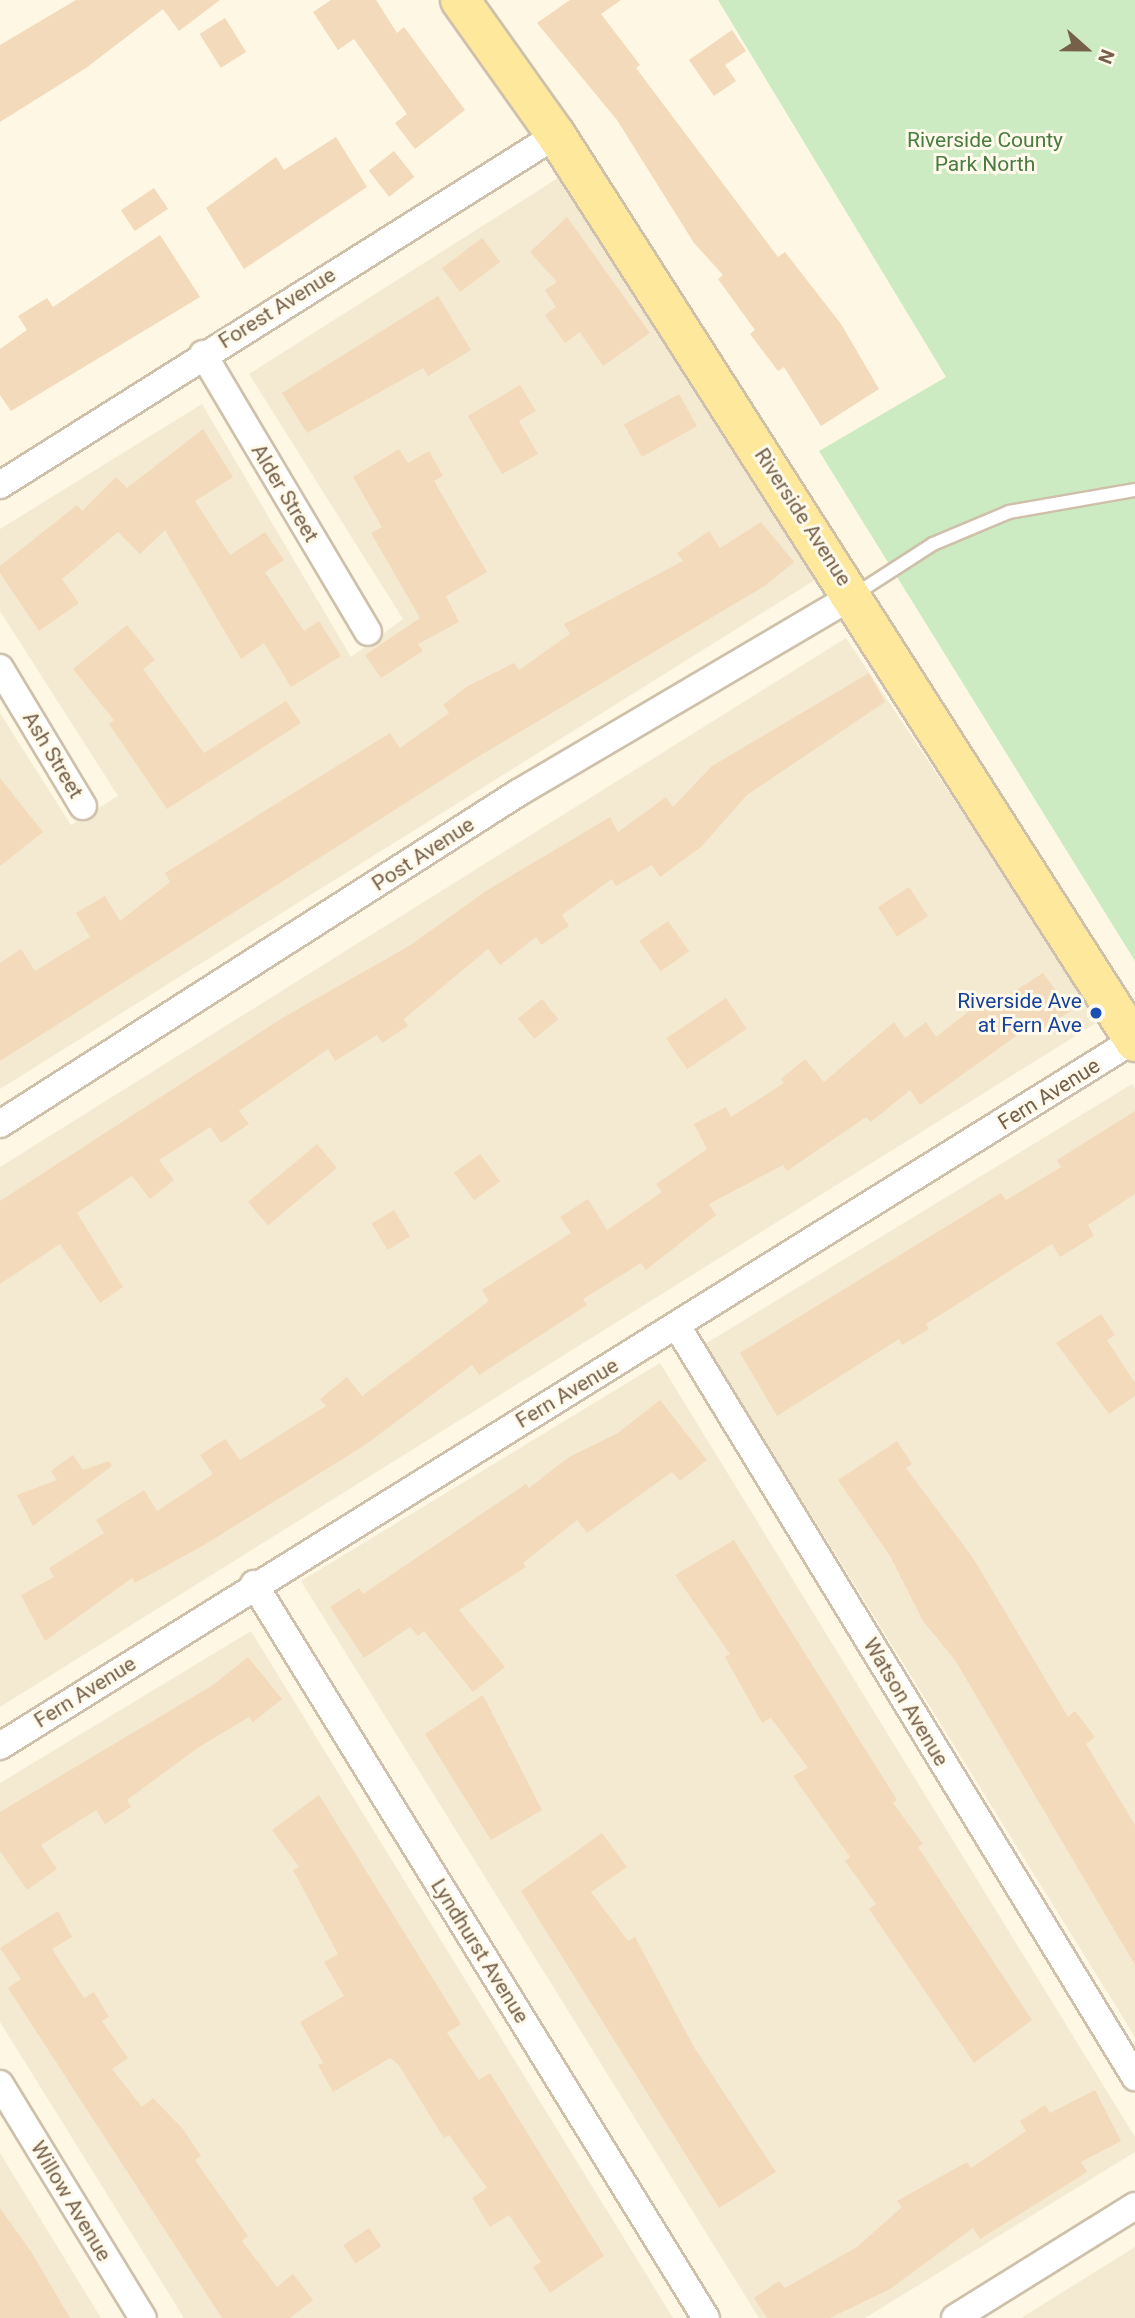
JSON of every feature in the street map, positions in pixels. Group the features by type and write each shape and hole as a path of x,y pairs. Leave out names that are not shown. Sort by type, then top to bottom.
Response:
{"main road":[{"name":"Riverside Avenue","path":"460,0 556,135 854,595 1135,1041"}],"street":[{"name":"Forest Avenue","path":"0,485 203,354 556,135"},
{"name":"Alder Street","path":"203,354 368,632"},
{"name":"Post Avenue","path":"0,1124 518,793 854,595"},
{"name":"Ash Street","path":"0,668 83,806"},
{"name":"Fern Avenue","path":"0,1746 254,1584 677,1326 1135,1041"},
{"name":"Watson Avenue","path":"677,1326 1135,2077"},
{"name":"Lyndhurst Avenue","path":"254,1584 706,2318"},
{"name":"Willow Avenue","path":"0,2084 143,2318"},
{"path":"955,2318 1135,2206"}],"lane":[{"path":"854,595 933,544 1009,512 1135,490"}],"shaded area":[{"path":"558,178 815,580 0,1089 0,713 71,825 118,796 0,611 0,529 202,404 351,657 403,619 249,374"},
{"path":"846,638 1101,1020 0,1707 0,1167"},
{"path":"1132,1084 1135,1089 1135,2037 705,1344"},
{"path":"660,1363 1135,2137 1135,2152 865,2318 759,2318 301,1581"},
{"path":"251,1631 673,2318 184,2318 0,2022 0,1783"},
{"path":"0,2153 101,2318 0,2318"},
{"path":"1135,2247 1135,2318 1021,2318"}],"green space":[{"name":"Riverside County Park North","path":"718,0 1135,0 1135,961 819,451 946,377"}],"building":[{"path":"76,0 220,0 179,31 163,9 86,68 0,122 0,45"},
{"path":"331,0 376,0 397,33 404,27 465,110 415,149 395,123 407,114 354,39 338,50 313,12"},
{"path":"570,0 621,0 601,14 640,65 636,68 778,257 785,252 841,324 879,389 821,426 784,367 778,371 750,334 755,330 718,279 723,275 694,243 617,120 537,23"},
{"path":"225,18 246,52 221,68 200,34"},
{"path":"732,30 746,51 725,65 736,81 714,96 689,60"},
{"path":"336,137 367,187 244,269 206,208 276,157 284,170"},
{"path":"394,151 414,177 389,197 369,171"},
{"path":"154,188 168,209 135,231 121,210"},
{"path":"567,217 650,333 603,366 580,332 565,343 545,315 556,307 545,290 557,282 530,252"},
{"path":"160,235 200,297 11,411 0,395 0,349 27,330 18,316 47,298 53,307"},
{"path":"482,238 500,262 460,292 442,268"},
{"path":"438,296 471,350 428,376 423,368 307,433 282,393"},
{"path":"520,385 536,411 519,421 538,454 502,474 468,416"},
{"path":"679,394 697,426 642,457 624,425"},
{"path":"203,429 233,477 195,501 230,555 265,532 284,560 265,572 304,631 319,621 341,656 291,687 264,643 241,659 165,530 140,554 118,532 62,579 79,603 39,631 0,573 0,566 77,505 82,511 116,477 127,488"},
{"path":"399,449 408,463 429,451 443,476 434,481 487,572 446,596 459,622 418,644 423,651 381,678 365,655 420,618 371,533 382,527 353,477"},
{"path":"761,522 794,562 766,585 481,755 0,1061 0,963 21,949 35,971 90,937 76,913 105,896 120,921 170,882 165,873 390,733 400,748 449,713 443,705 466,687 514,663 519,670 570,634 564,624 683,561 677,553 709,531 720,548"},
{"path":"127,625 155,660 143,669 204,753 286,701 301,723 167,809 109,724 114,720 73,669"},
{"path":"869,673 885,702 747,795 701,847 660,877 652,865 616,886 612,879 562,915 569,926 541,945 536,937 500,965 488,949 404,1019 408,1026 382,1043 377,1035 335,1061 328,1049 239,1111 249,1124 221,1143 210,1127 159,1160 174,1180 150,1199 132,1176 77,1213 123,1287 100,1303 60,1244 0,1284 0,1201 284,1017 409,946 486,891 610,817 618,832 666,797 673,807 712,766"},
{"path":"0,778 43,832 0,866"},
{"path":"909,887 928,916 897,937 878,907"},
{"path":"668,921 689,951 661,971 639,941"},
{"path":"1043,973 1071,1011 1034,1034 1029,1027 920,1105 910,1090 871,1122 866,1117 787,1171 783,1165 709,1204 716,1215 646,1270 641,1263 583,1299 587,1305 479,1375 472,1365 365,1445 204,1545 135,1583 132,1578 45,1641 21,1595 54,1577 49,1568 104,1533 96,1520 144,1490 157,1511 213,1474 200,1455 225,1439 240,1460 326,1406 320,1399 347,1377 362,1396 489,1301 482,1290 571,1233 560,1217 588,1199 607,1230 662,1192 656,1184 707,1149 694,1124 726,1107 731,1117 784,1083 781,1079 805,1059 824,1082 894,1022 905,1038 926,1022 936,1037 987,997 993,1005"},
{"path":"726,998 747,1029 687,1069 666,1038"},
{"path":"542,999 558,1019 534,1039 518,1019"},
{"path":"1135,1111 1135,1194 1088,1225 1094,1236 1060,1257 1052,1244 926,1324 929,1329 902,1345 899,1339 777,1416 740,1353 1001,1193 1006,1200 1061,1167 1057,1160"},
{"path":"317,1144 337,1168 268,1226 248,1202"},
{"path":"480,1154 500,1182 474,1200 454,1173"},
{"path":"394,1210 410,1237 388,1250 372,1223"},
{"path":"1101,1314 1115,1335 1107,1340 1135,1383 1135,1396 1109,1414 1056,1343"},
{"path":"660,1400 707,1460 680,1481 672,1472 587,1533 577,1520 523,1563 526,1567 459,1610 505,1667 473,1692 424,1631 418,1636 410,1627 364,1658 330,1607 359,1588 363,1594 526,1484 529,1488 569,1457 618,1433"},
{"path":"897,1441 912,1464 906,1468 973,1558 1068,1717 1075,1711 1095,1737 1086,1744 1135,1825 1135,1965 955,1660 923,1621 890,1556 838,1480"},
{"path":"73,1455 83,1470 109,1461 112,1466 33,1526 17,1495 57,1480 51,1471"},
{"path":"734,1540 897,1800 893,1803 923,1844 918,1847 1032,2020 974,2063 869,1909 876,1904 845,1861 850,1857 793,1776 808,1768 771,1718 762,1723 725,1657 730,1654 675,1575"},
{"path":"248,1657 282,1699 253,1722 249,1717 199,1747 127,1800 131,1807 105,1824 96,1810 41,1845 57,1869 27,1890 0,1851 0,1812 213,1685"},
{"path":"483,1695 542,1810 491,1840 425,1734"},
{"path":"319,1795 461,2024 447,2033 479,2080 490,2073 604,2256 550,2293 533,2267 541,2262 509,2215 490,2227 472,2198 487,2188 449,2135 444,2138 398,2064 390,2058 333,2092 318,2065 323,2063 300,2022 344,1996 324,1962 338,1954 293,1870 299,1867 272,1830"},
{"path":"602,1833 627,1867 591,1892 628,1941 635,1937 694,2047 776,2172 719,2208 521,1891"},
{"path":"58,1911 72,1937 52,1949 84,1998 94,1992 109,2017 102,2021 128,2058 112,2069 142,2107 153,2098 183,2129 201,2156 195,2160 248,2236 242,2241 277,2287 293,2274 313,2300 290,2318 222,2318 8,1988 21,1979 0,1948"},
{"path":"1095,2090 1121,2141 1081,2162 1087,2172 980,2239 973,2228 890,2289 830,2318 767,2318 754,2298 779,2281 785,2288 857,2247 902,2207 897,2201 967,2162 971,2168 1026,2131 1020,2121 1045,2105 1050,2113"},
{"path":"0,2208 32,2253 70,2318 0,2318"},
{"path":"369,2228 381,2246 356,2264 343,2245"}],"place":[{"name":"Riverside Ave at Fern Ave","path":"1096,1013"}]}
